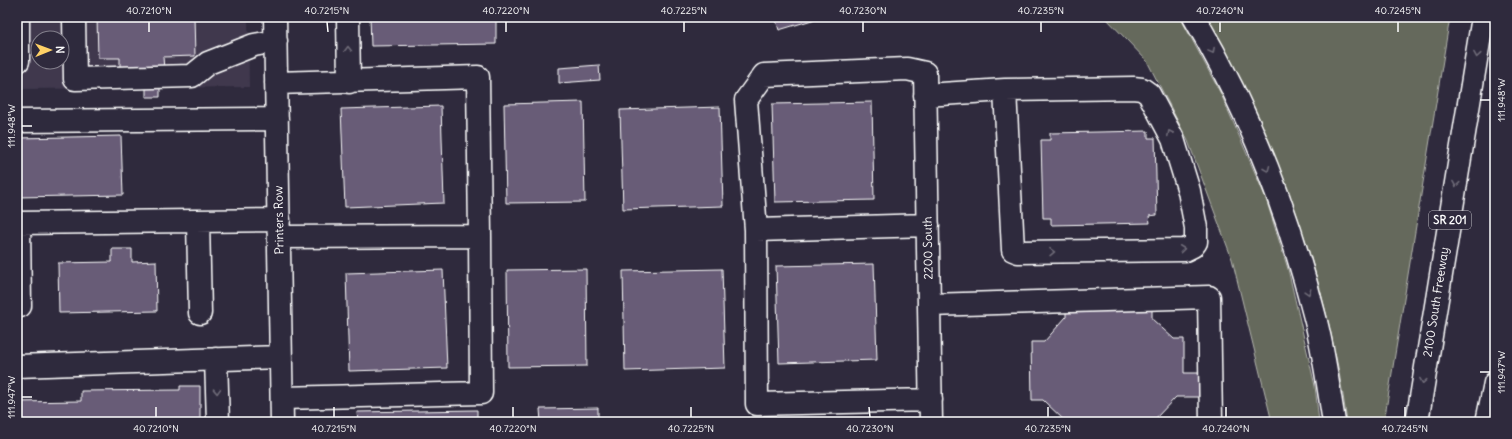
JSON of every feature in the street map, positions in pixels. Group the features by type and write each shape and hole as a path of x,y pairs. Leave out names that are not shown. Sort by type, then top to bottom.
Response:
{"main road":[{"path":"17,61 18,17"},
{"path":"74,17 75,79 192,76 208,63 254,45 276,41"},
{"name":"Printers Row","path":"275,17 282,422"},
{"path":"348,17 349,82"},
{"path":"1194,17 1234,94 1262,156 1282,207 1315,315 1334,422"},
{"name":"2100 South Freeway","path":"1417,422 1484,17"},
{"name":"2200 South","path":"756,230 746,100 764,75 907,69 925,73 931,422"},
{"path":"276,83 478,77 481,393 282,398"},
{"path":"925,95 1005,90 1133,88 1150,94 1173,139 1189,191 1196,228 1196,242 1193,246 1185,250 1018,252 1013,250 1005,90"},
{"path":"17,122 277,119"},
{"path":"20,306 18,223 198,220 279,228 480,236"},
{"path":"198,220 200,312"},
{"path":"928,225 756,230 757,413 931,400"},
{"path":"929,305 1209,297 1211,422"},
{"path":"17,366 281,357"},
{"path":"216,359 218,422"},
{"path":"1487,422 1495,383"}],"shaded area":[{"path":"17,17 248,17 249,87 17,89"}],"green space":[{"path":"1105,17 1180,17 1221,94 1265,196 1288,269 1315,386 1319,422 1272,422 1232,259 1188,141 1147,61"},
{"path":"1207,17 1450,17 1384,422 1347,422 1327,316 1313,264 1296,213 1256,113"}],"building":[{"path":"97,17 194,17 195,56 163,57 164,69 120,70 120,58 98,58"},
{"path":"370,17 496,17 496,44 371,46"},
{"path":"775,17 822,17 779,30"},
{"path":"599,65 600,80 559,83 559,68"},
{"path":"160,84 160,97 146,97 146,85"},
{"path":"583,102 585,202 506,203 504,104"},
{"path":"872,102 874,200 775,202 772,104"},
{"path":"441,106 444,203 345,207 341,109"},
{"path":"720,107 723,206 623,209 620,110"},
{"path":"1148,131 1148,138 1155,138 1157,215 1149,216 1150,223 1051,225 1051,218 1043,218 1041,140 1050,140 1050,133"},
{"path":"121,136 123,195 17,197 17,138"},
{"path":"112,249 132,249 132,262 156,261 157,311 59,313 58,263 112,262"},
{"path":"874,264 877,360 779,363 776,266"},
{"path":"586,269 587,366 508,367 507,270"},
{"path":"722,269 725,368 625,371 623,271"},
{"path":"443,270 447,368 349,371 346,273"},
{"path":"1152,306 1152,319 1174,339 1184,339 1184,373 1200,373 1200,397 1176,397 1154,420 1154,422 1066,422 1043,400 1032,400 1031,342 1044,342 1066,317 1066,307"},
{"path":"180,386 200,386 200,422 17,422 17,402 81,401 81,391 180,390"},
{"path":"598,408 598,422 541,422 540,409"},
{"path":"477,410 477,422 358,422 357,412"}]}
